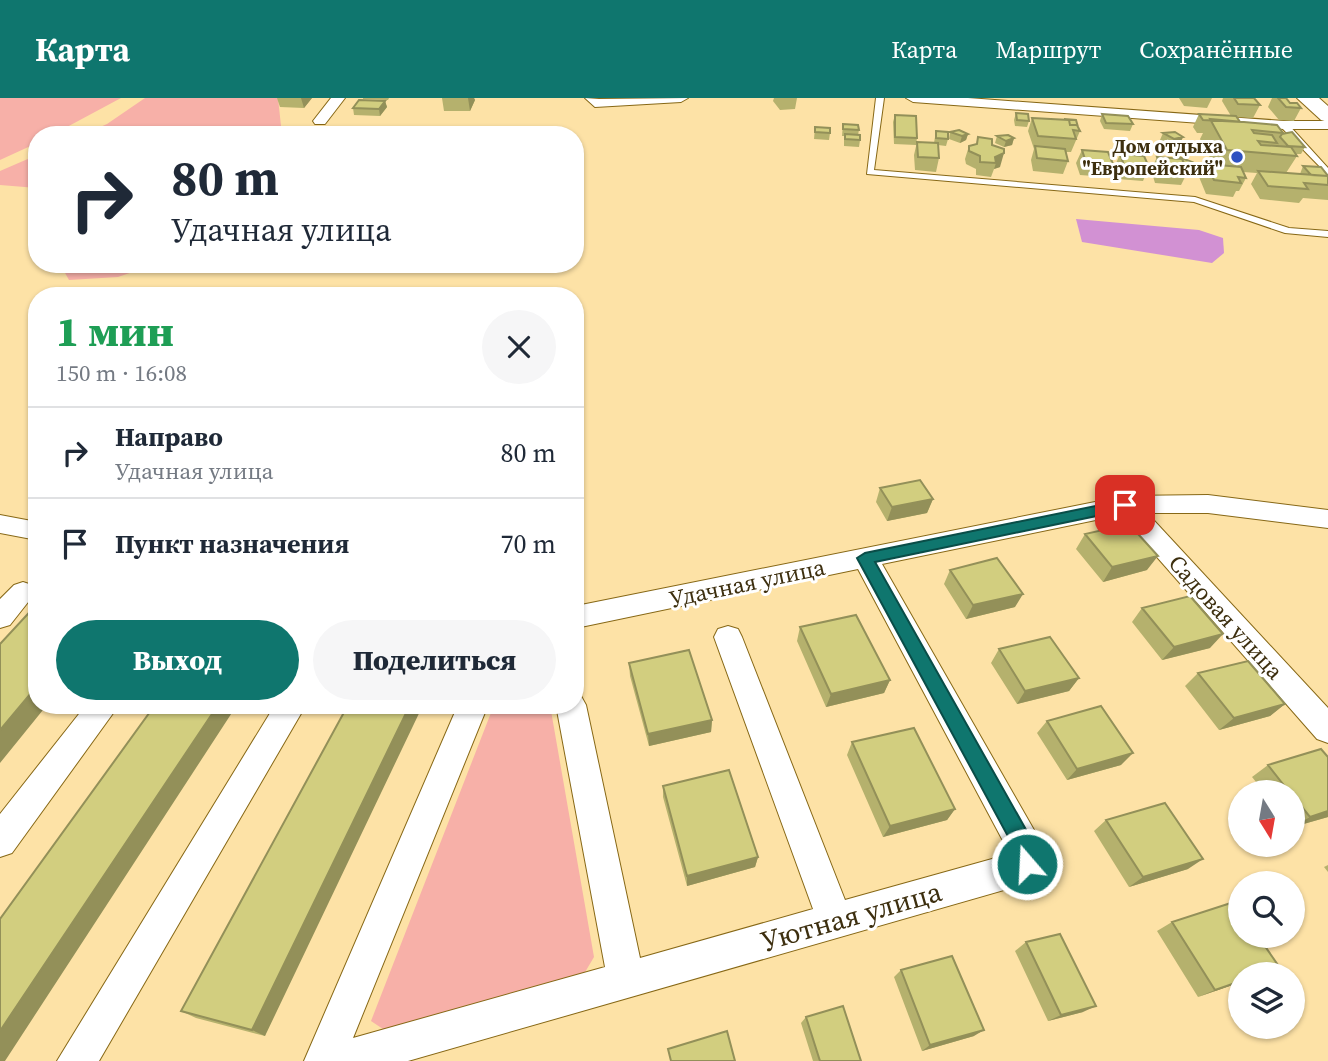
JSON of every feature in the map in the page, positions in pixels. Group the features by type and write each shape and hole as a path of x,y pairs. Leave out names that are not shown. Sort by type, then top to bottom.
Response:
{"main road":[{"path":"1307,98 1328,116"}],"street":[{"path":"320,121 338,98"},
{"path":"594,101 681,98"},
{"path":"913,98 1006,101 1284,125 1328,125"},
{"name":"Удачная улица","path":"584,615 1125,505 1208,504 1328,519"},
{"name":"Садовая улица","path":"1125,505 1328,729"},
{"path":"0,524 28,529"},
{"name":"Уютная улица","path":"340,1061 1018,869 1027,864 1026,849 865,558"},
{"path":"0,617 23,592"},
{"path":"728,637 835,921"},
{"path":"0,841 97,714"},
{"path":"77,1061 286,714"},
{"path":"324,1061 469,714"},
{"path":"573,714 626,980"}],"lane":[{"path":"880,98 870,172 1195,200 1288,231 1328,234"},
{"path":"1284,125 1328,173"}],"shaded area":[{"path":"0,98 121,98 69,126 28,126 28,147 0,160"},
{"path":"145,98 278,98 281,126 102,126"},
{"path":"28,159 28,187 0,185 0,171"},
{"path":"1076,219 1199,230 1223,238 1224,253 1212,263 1082,242"},
{"path":"65,273 130,273 118,277 69,280"},
{"path":"490,714 552,714 594,957 578,984 386,1031 371,1021"}],"building":[{"path":"1234,98 1254,98 1260,105 1238,104"},
{"path":"1278,98 1286,98 1301,108 1286,107"},
{"path":"359,100 385,101 379,109 353,108"},
{"path":"1016,113 1028,114 1029,121 1017,120"},
{"path":"1102,114 1128,116 1133,124 1106,123"},
{"path":"1199,114 1236,116 1240,122 1203,120"},
{"path":"895,115 916,116 917,138 895,137"},
{"path":"1032,118 1069,120 1070,125 1077,125 1080,131 1073,130 1076,139 1038,136"},
{"path":"1064,119 1076,120 1078,127 1070,125 1069,120"},
{"path":"1210,119 1277,125 1283,133 1252,130 1254,133 1272,135 1277,143 1258,141 1261,145 1291,147 1297,156 1227,150"},
{"path":"843,124 858,125 859,130 843,129"},
{"path":"815,127 830,128 830,133 815,132"},
{"path":"959,130 968,134 962,136 950,132"},
{"path":"936,131 948,132 948,139 936,138"},
{"path":"1175,132 1183,137 1174,139 1163,133"},
{"path":"1292,132 1305,147 1288,146 1280,137"},
{"path":"845,134 860,135 860,140 845,139"},
{"path":"1008,135 1014,138 1006,141 997,136"},
{"path":"978,137 992,139 992,145 1004,149 1004,153 995,157 996,163 980,162 980,156 969,151 969,146 977,144"},
{"path":"917,142 938,143 939,158 918,157"},
{"path":"1035,146 1065,149 1068,161 1037,158"},
{"path":"1082,150 1108,152 1113,164 1086,162"},
{"path":"1120,154 1144,156 1149,167 1124,165"},
{"path":"1157,157 1182,159 1188,171 1162,169"},
{"path":"1179,157 1192,162 1184,164 1182,159 1177,158"},
{"path":"1206,164 1241,167 1246,178 1238,177 1241,183 1214,180"},
{"path":"1303,166 1321,167 1328,176 1311,175"},
{"path":"1258,171 1328,176 1328,185 1304,183 1308,189 1268,186"},
{"path":"920,480 933,499 892,507 880,488"},
{"path":"1129,524 1158,556 1112,567 1085,534"},
{"path":"997,558 1023,594 973,605 950,570"},
{"path":"1190,596 1223,634 1174,647 1142,608"},
{"path":"28,614 28,697 0,730 0,644"},
{"path":"856,615 890,680 831,694 800,627"},
{"path":"1050,637 1079,678 1025,691 999,649"},
{"path":"689,650 712,720 648,734 629,663"},
{"path":"1248,661 1285,704 1234,718 1198,673"},
{"path":"1101,706 1133,753 1077,769 1047,721"},
{"path":"148,714 212,714 0,1031 0,919"},
{"path":"343,714 406,714 252,1030 181,1011"},
{"path":"914,728 955,809 890,826 852,742"},
{"path":"1321,749 1328,757 1328,811 1310,817 1306,812 1306,780 1280,780 1268,765"},
{"path":"729,770 758,857 687,876 663,786"},
{"path":"1165,803 1203,859 1143,877 1106,820"},
{"path":"1228,904 1228,948 1266,948 1276,962 1228,962 1228,986 1215,990 1172,922"},
{"path":"1060,934 1096,1006 1061,1015 1026,942"},
{"path":"952,956 984,1030 930,1045 901,970"},
{"path":"843,1006 861,1061 820,1061 806,1017"},
{"path":"727,1031 735,1061 671,1061 668,1049"}],"place":[{"name":"Дом отдыха \"Европейский\"","path":"1237,157"}],"route":[{"path":"1027,864 1026,849 865,558 1125,505"}]}
